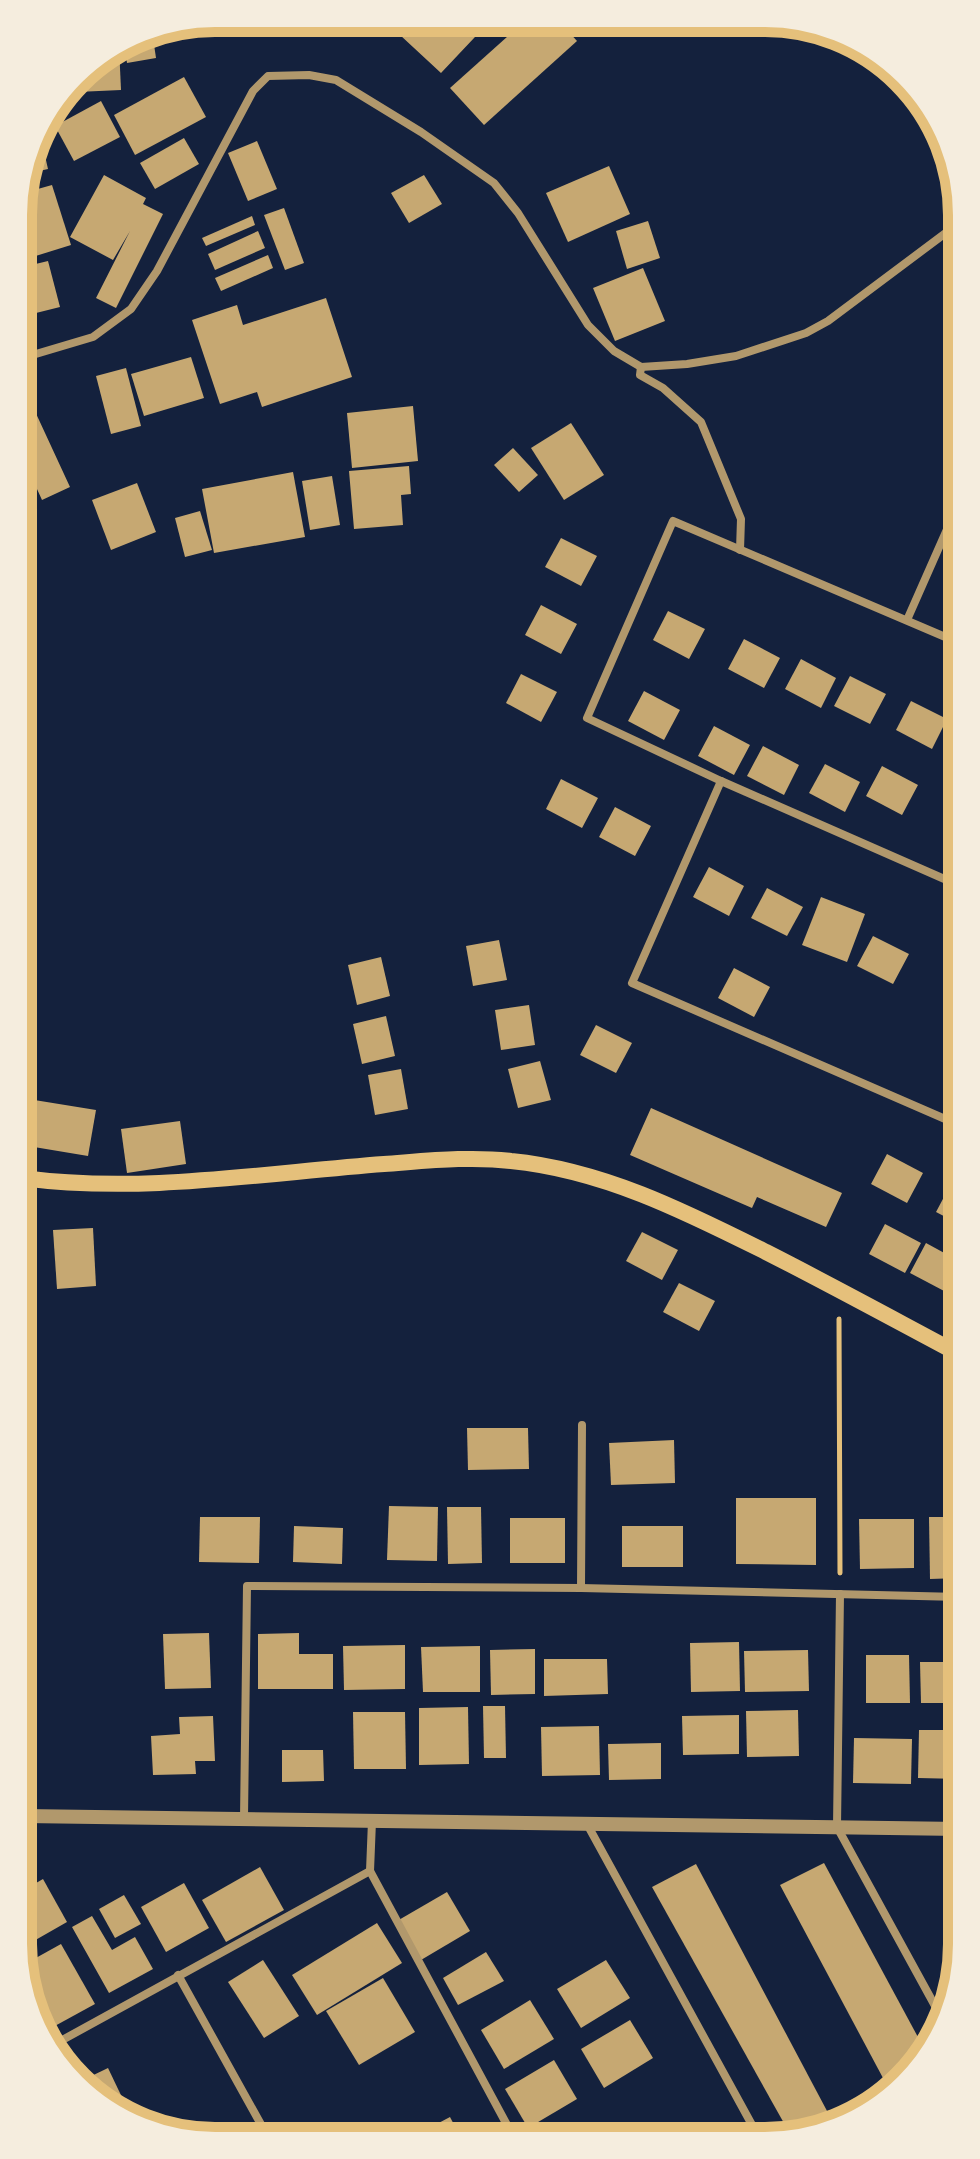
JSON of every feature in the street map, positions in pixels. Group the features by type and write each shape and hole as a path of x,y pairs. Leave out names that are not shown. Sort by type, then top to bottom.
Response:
{"main road":[{"path":"32,1179 111,1185 453,1160 510,1160 558,1168 678,1208 948,1348"}],"street":[{"path":"32,355 93,337 131,309 157,271 197,200 253,91 268,76 309,75 336,80 421,132 494,183 518,213 588,325 614,351 641,367 736,356 806,333 828,321 948,231"},
{"path":"641,367 640,375 663,388 701,422 741,519 740,550"},
{"path":"948,638 673,521 587,718 721,781 948,881"},
{"path":"907,620 948,527"},
{"path":"721,781 632,983 948,1120"},
{"path":"581,1588 582,1425"},
{"path":"244,1818 247,1586 581,1588 948,1597"},
{"path":"840,1594 837,1827 936,2008"},
{"path":"32,1816 948,1829"},
{"path":"372,1821 370,1871 508,2127"},
{"path":"587,1824 753,2127"},
{"path":"61,2041 370,1871"},
{"path":"178,1975 262,2127"}],"path":[{"path":"839,1289 840,1594"}],"building":[{"path":"403,32 480,32 441,73 400,35"},
{"path":"513,32 569,32 577,41 484,125 450,88"},
{"path":"154,43 156,58 127,63 126,56"},
{"path":"120,59 121,90 79,92"},
{"path":"184,77 206,117 135,155 114,115"},
{"path":"101,101 120,137 74,161 56,125"},
{"path":"184,138 199,164 155,189 140,163"},
{"path":"257,141 277,189 248,201 228,153"},
{"path":"44,151 48,169 37,171"},
{"path":"609,166 630,214 568,242 546,193"},
{"path":"104,175 146,198 143,204 163,214 116,308 96,298 130,231 113,260 70,237"},
{"path":"424,175 442,204 409,223 391,193"},
{"path":"52,185 71,245 32,257 32,203 34,190"},
{"path":"284,208 304,263 285,270 264,215"},
{"path":"252,216 255,225 206,246 202,238"},
{"path":"648,221 660,258 627,269 616,231"},
{"path":"258,231 265,248 215,270 208,254"},
{"path":"268,255 273,268 221,291 215,278"},
{"path":"48,261 60,307 32,314 32,265"},
{"path":"643,268 665,321 615,341 593,288"},
{"path":"326,298 352,377 262,407 257,392 220,404 192,320 237,305 243,325"},
{"path":"191,357 204,398 144,416 131,374"},
{"path":"126,368 141,426 111,434 96,376"},
{"path":"413,406 418,461 352,468 347,413"},
{"path":"32,408 70,487 42,500 32,478"},
{"path":"571,423 604,475 564,500 531,448"},
{"path":"513,448 538,475 519,492 494,465"},
{"path":"409,466 411,494 401,495 403,525 354,529 349,471"},
{"path":"293,472 305,537 214,553 202,489"},
{"path":"332,476 340,525 310,530 302,481"},
{"path":"137,483 156,532 111,550 92,500"},
{"path":"200,511 212,550 185,557 175,518"},
{"path":"561,538 597,556 581,586 545,567"},
{"path":"541,605 577,624 561,654 525,635"},
{"path":"668,611 705,629 689,659 653,640"},
{"path":"744,639 780,658 764,688 728,669"},
{"path":"801,659 836,678 821,708 785,689"},
{"path":"521,674 557,692 541,722 506,703"},
{"path":"850,676 886,694 870,724 834,706"},
{"path":"644,691 680,710 664,740 628,721"},
{"path":"911,701 947,719 932,749 896,730"},
{"path":"714,726 750,745 734,775 698,756"},
{"path":"763,746 799,765 784,795 747,776"},
{"path":"825,764 860,782 845,812 809,793"},
{"path":"882,766 918,785 902,815 866,796"},
{"path":"561,779 598,798 582,828 546,809"},
{"path":"615,807 651,826 635,856 599,837"},
{"path":"709,867 744,886 729,916 693,897"},
{"path":"767,888 803,907 787,936 751,918"},
{"path":"821,897 865,914 847,962 802,945"},
{"path":"873,936 909,954 893,984 857,966"},
{"path":"499,940 507,980 473,986 466,946"},
{"path":"381,957 390,996 357,1005 348,965"},
{"path":"734,968 770,987 754,1017 718,998"},
{"path":"529,1005 535,1045 501,1050 495,1010"},
{"path":"32,1014 36,1015 32,1045"},
{"path":"386,1016 395,1056 362,1064 353,1024"},
{"path":"596,1025 632,1043 616,1073 580,1055"},
{"path":"540,1061 551,1100 518,1108 508,1069"},
{"path":"401,1069 408,1109 375,1115 368,1075"},
{"path":"32,1100 96,1110 88,1156 32,1147"},
{"path":"651,1108 842,1193 826,1227 757,1197 752,1208 630,1155"},
{"path":"180,1121 186,1164 127,1173 121,1129"},
{"path":"887,1154 923,1173 907,1203 871,1184"},
{"path":"948,1190 948,1218 936,1212"},
{"path":"885,1224 921,1243 905,1273 869,1254"},
{"path":"93,1228 96,1286 57,1289 53,1230"},
{"path":"642,1232 678,1250 662,1280 626,1261"},
{"path":"926,1243 948,1255 946,1292 910,1273"},
{"path":"679,1283 715,1301 699,1331 663,1312"},
{"path":"467,1428 528,1428 529,1469 468,1470"},
{"path":"674,1440 675,1483 611,1485 609,1443"},
{"path":"736,1498 816,1498 816,1565 736,1564"},
{"path":"389,1506 438,1507 437,1561 387,1560"},
{"path":"447,1507 481,1507 482,1563 448,1564"},
{"path":"200,1517 260,1517 259,1563 199,1562"},
{"path":"929,1517 948,1517 948,1578 930,1579"},
{"path":"510,1518 565,1518 565,1563 510,1563"},
{"path":"859,1519 914,1519 914,1568 860,1569"},
{"path":"294,1526 343,1528 342,1564 293,1562"},
{"path":"622,1526 683,1526 683,1567 622,1567"},
{"path":"209,1633 211,1688 165,1689 163,1634"},
{"path":"299,1633 299,1654 333,1654 333,1689 258,1689 258,1634"},
{"path":"739,1642 740,1691 691,1692 690,1643"},
{"path":"405,1645 405,1689 344,1690 343,1646"},
{"path":"480,1646 480,1692 423,1692 421,1647"},
{"path":"535,1649 535,1694 491,1695 490,1650"},
{"path":"808,1650 809,1691 745,1692 744,1651"},
{"path":"866,1655 909,1655 910,1703 866,1703"},
{"path":"544,1659 607,1659 608,1694 544,1696"},
{"path":"920,1662 948,1662 948,1703 921,1703"},
{"path":"483,1706 505,1706 506,1758 484,1758"},
{"path":"468,1707 469,1764 419,1765 419,1708"},
{"path":"798,1710 799,1756 747,1757 746,1711"},
{"path":"353,1712 405,1712 406,1769 354,1769"},
{"path":"739,1715 739,1754 683,1755 682,1716"},
{"path":"213,1716 215,1761 195,1761 196,1774 153,1775 151,1736 180,1734 179,1717"},
{"path":"599,1726 600,1775 542,1776 541,1727"},
{"path":"919,1730 948,1730 948,1779 918,1778"},
{"path":"854,1738 912,1739 911,1784 853,1783"},
{"path":"661,1743 661,1779 609,1780 608,1744"},
{"path":"282,1750 323,1750 324,1781 282,1782"},
{"path":"824,1863 920,2041 885,2081 780,1885"},
{"path":"696,1864 829,2115 785,2125 652,1887"},
{"path":"260,1867 284,1910 226,1942 202,1900"},
{"path":"43,1879 67,1922 32,1942 32,1885"},
{"path":"184,1883 209,1928 166,1952 141,1907"},
{"path":"447,1892 470,1931 421,1960 397,1921"},
{"path":"124,1895 141,1924 115,1938 99,1909"},
{"path":"92,1916 112,1950 135,1937 153,1969 109,1993 72,1927"},
{"path":"377,1923 402,1963 317,2015 292,1975"},
{"path":"61,1944 95,2004 53,2027 38,1991 33,1959"},
{"path":"486,1952 504,1981 458,2005 443,1978"},
{"path":"263,1960 299,2016 264,2038 228,1982"},
{"path":"606,1960 630,1998 581,2028 557,1989"},
{"path":"383,1978 415,2032 359,2065 326,2011"},
{"path":"530,2000 554,2039 504,2069 481,2030"},
{"path":"630,2020 653,2058 604,2088 581,2049"},
{"path":"554,2060 577,2099 527,2127 505,2089"},
{"path":"108,2068 125,2103 113,2096 90,2077"},
{"path":"450,2117 455,2127 431,2127"}]}
